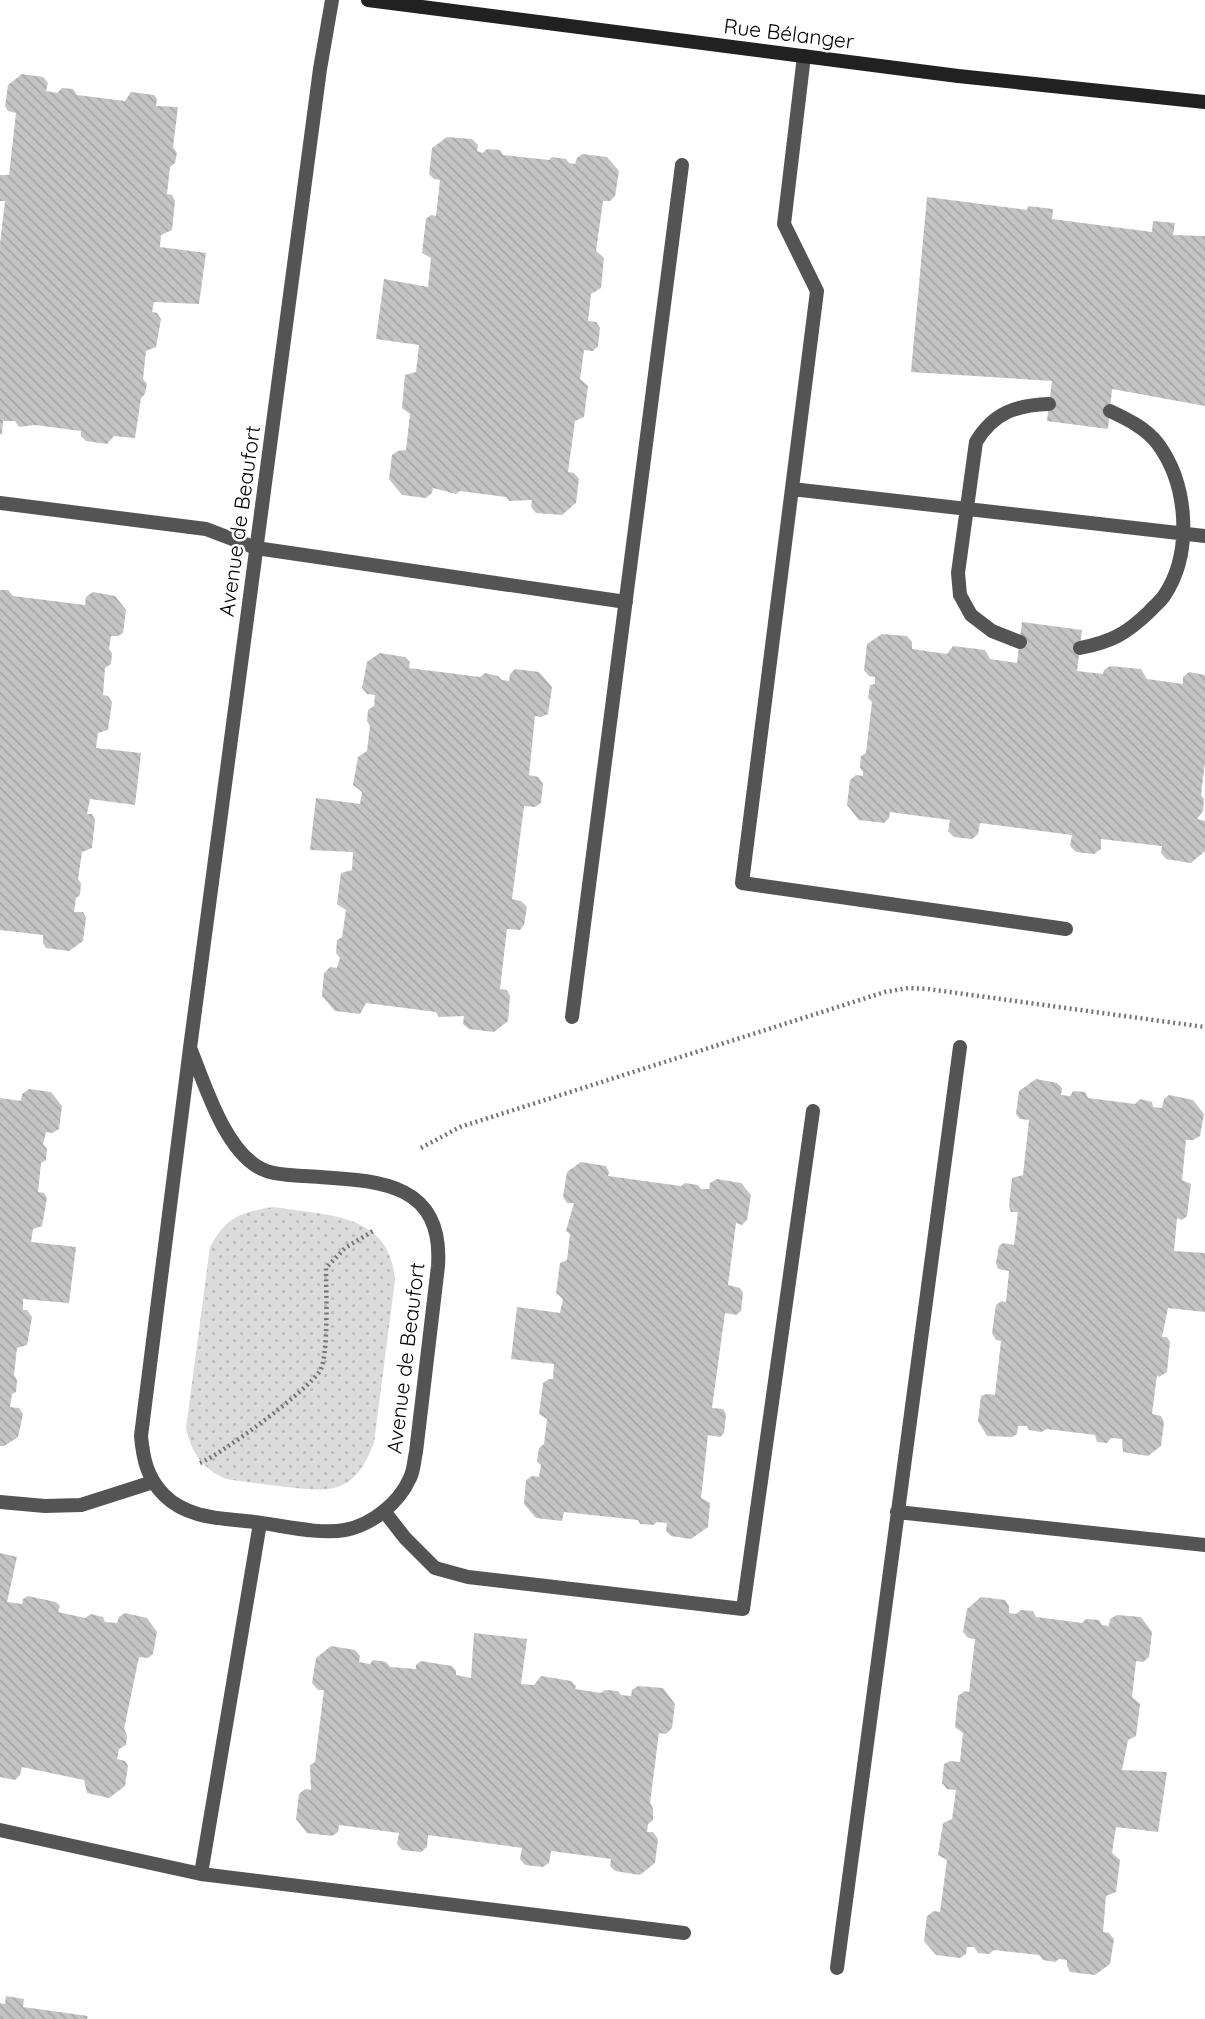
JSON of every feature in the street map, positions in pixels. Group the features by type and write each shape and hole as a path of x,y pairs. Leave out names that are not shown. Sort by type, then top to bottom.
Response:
{"street":[{"name":"Avenue de Beaufort","path":"190,1048 230,1137 243,1155 260,1168 283,1175 379,1182 404,1191 421,1206 433,1223 439,1242 438,1266 411,1478 384,1511 367,1523 345,1530 323,1530 198,1515 164,1495 153,1482 144,1461 141,1436 190,1048 256,548 320,68 332,0"},
{"name":"Rue Bélanger","path":"368,0 958,76 1205,102"},
{"path":"804,56 784,224 817,291 742,883 1066,929"},
{"path":"572,1017 682,165"},
{"path":"1020,642 992,632 971,615 960,595 958,573 976,442 986,425 1007,411 1028,404 1049,404"},
{"path":"1080,648 1104,643 1130,630 1164,597 1176,567 1183,535 1182,507 1175,478 1157,443 1135,423 1110,411"},
{"path":"792,489 1205,536"},
{"path":"0,503 206,529 256,548 626,602"},
{"path":"836,1968 960,1047"},
{"path":"384,1511 405,1538 435,1567 468,1577 743,1609 813,1111"},
{"path":"0,1502 45,1506 81,1505 153,1482"},
{"path":"897,1511 1205,1545"},
{"path":"201,1874 260,1523"},
{"path":"0,1830 201,1874 684,1933"}],"path":[{"path":"421,1148 460,1127 512,1109 885,992 908,988 1205,1027"},
{"path":"200,1463 217,1455 294,1395 321,1370 324,1352 326,1268 345,1248 373,1230"}],"shaded area":[{"path":"274,1207 334,1216 368,1229 381,1241 390,1258 395,1280 374,1443 367,1459 351,1480 330,1489 303,1489 226,1479 210,1470 199,1459 186,1428 210,1247 223,1228 236,1217"}],"building":[{"path":"22,74 43,77 48,83 46,91 57,93 62,88 73,89 77,95 125,101 131,92 154,95 157,99 156,106 178,107 173,147 177,153 175,163 170,167 167,194 172,195 175,201 172,230 161,235 160,247 206,253 199,304 154,302 152,312 157,313 161,319 156,347 146,351 143,379 147,384 145,394 141,398 135,438 114,436 107,444 86,441 81,436 81,431 35,425 19,427 15,421 3,421 0,434 0,244 5,201 0,201 0,175 9,175 16,113 8,111 5,106 8,85"},
{"path":"447,137 472,139 478,145 477,151 483,153 487,149 500,150 503,155 549,160 552,157 566,159 575,164 582,154 607,157 619,171 615,196 610,201 603,201 596,251 604,258 601,288 591,294 588,321 596,322 600,328 598,346 593,351 584,350 580,379 588,386 584,417 575,421 568,472 574,473 579,479 576,503 562,515 536,513 531,507 532,500 509,501 506,497 460,491 456,494 433,488 426,498 402,495 389,479 392,455 406,450 410,414 402,408 405,375 416,372 419,345 376,339 384,279 428,287 431,258 422,253 426,219 431,215 436,216 440,180 429,174 432,148"},
{"path":"927,197 1027,210 1028,206 1053,209 1052,219 1152,232 1153,221 1175,223 1173,235 1205,236 1205,406 1112,389 1108,429 1047,421 1052,381 911,372"},
{"path":"0,590 8,590 13,596 85,605 86,597 93,592 115,596 126,610 123,633 111,636 111,664 105,668 103,695 108,696 112,702 108,730 98,733 96,748 141,753 135,805 90,799 87,814 92,814 95,820 92,848 82,852 78,879 81,883 80,895 76,898 74,912 83,912 86,918 83,941 69,951 46,948 43,935 0,930"},
{"path":"1022,622 1082,630 1077,671 1103,674 1110,666 1141,669 1147,679 1183,684 1183,677 1189,672 1205,675 1205,762 1201,795 1204,799 1203,811 1197,819 1205,821 1205,851 1191,863 1166,859 1161,853 1162,846 1101,839 1101,849 1094,854 1076,852 1070,846 1072,835 980,823 978,834 972,839 954,837 948,831 950,820 890,812 884,823 859,820 847,805 850,780 856,775 863,776 860,768 861,756 866,753 872,702 868,698 870,685 875,684 875,677 869,676 864,670 867,644 882,634 907,636 912,642 912,649 947,654 953,646 985,650 990,659 1017,663"},
{"path":"380,653 405,657 410,662 409,668 480,677 485,673 509,681 510,674 515,669 539,672 552,687 548,714 535,716 529,775 538,777 543,784 541,803 535,807 524,806 512,899 521,901 527,907 524,925 520,930 507,929 500,989 507,990 510,996 508,1021 494,1032 469,1029 463,1024 464,1016 439,1017 436,1012 366,1003 360,1014 335,1011 322,996 324,973 330,967 337,968 340,958 336,953 337,940 342,937 346,910 337,904 341,873 352,870 353,852 310,850 316,798 360,804 362,792 353,785 358,757 367,751 370,726 367,721 368,710 374,706 375,695 367,694 362,688 367,662"},
{"path":"1036,1079 1057,1083 1062,1088 1061,1095 1070,1096 1073,1091 1085,1092 1088,1098 1135,1104 1140,1099 1152,1102 1153,1107 1162,1108 1164,1099 1169,1095 1193,1100 1204,1114 1200,1136 1186,1140 1182,1180 1191,1184 1187,1216 1182,1220 1177,1218 1174,1251 1205,1253 1205,1312 1168,1308 1162,1337 1167,1337 1170,1342 1167,1372 1159,1377 1157,1375 1152,1414 1161,1416 1164,1422 1161,1446 1148,1456 1123,1452 1122,1439 1111,1438 1107,1443 1097,1442 1095,1435 1047,1429 1041,1432 1029,1430 1027,1426 1018,1426 1017,1434 1012,1437 987,1436 978,1421 981,1396 995,1395 1001,1341 996,1340 992,1333 996,1305 1002,1301 1006,1302 1009,1271 998,1269 996,1263 999,1246 1003,1243 1014,1245 1018,1212 1011,1212 1009,1206 1012,1178 1023,1175 1029,1120 1020,1119 1016,1114 1019,1091"},
{"path":"29,1089 51,1092 62,1106 59,1129 52,1133 46,1132 43,1144 47,1149 46,1160 41,1163 38,1192 44,1193 47,1198 42,1226 33,1229 31,1242 76,1247 69,1303 23,1299 23,1310 27,1310 32,1317 27,1345 17,1348 14,1375 17,1380 16,1392 12,1394 10,1407 19,1408 23,1414 18,1437 0,1446 0,1098 21,1101 22,1094"},
{"path":"581,1162 606,1166 608,1176 681,1186 685,1183 698,1185 701,1189 709,1189 710,1183 717,1179 741,1183 751,1195 747,1220 742,1225 736,1223 728,1285 740,1288 743,1293 741,1311 736,1315 725,1313 712,1408 723,1409 726,1414 724,1433 720,1437 708,1435 701,1498 710,1503 708,1527 691,1539 671,1536 666,1531 667,1523 640,1524 638,1520 564,1512 562,1521 536,1518 524,1504 526,1480 532,1476 539,1477 541,1465 537,1461 539,1448 544,1444 547,1419 539,1414 543,1383 553,1379 554,1364 511,1359 517,1307 560,1313 563,1299 556,1293 560,1263 567,1260 570,1234 566,1231 574,1203 567,1203 563,1197 567,1172"},
{"path":"0,1553 17,1557 7,1602 22,1604 23,1599 28,1596 56,1602 60,1606 58,1612 85,1618 91,1614 103,1617 105,1622 117,1623 119,1617 125,1613 147,1618 157,1632 153,1654 148,1658 139,1657 124,1729 127,1735 126,1745 119,1749 117,1759 125,1761 128,1766 125,1786 109,1798 87,1793 84,1780 22,1767 15,1780 0,1777"},
{"path":"981,1597 1005,1600 1009,1613 1033,1611 1036,1617 1082,1623 1086,1619 1099,1620 1102,1625 1109,1626 1110,1619 1117,1615 1141,1617 1152,1632 1149,1657 1143,1662 1136,1661 1132,1697 1140,1704 1136,1736 1128,1740 1122,1770 1167,1772 1158,1832 1116,1827 1112,1853 1120,1860 1116,1892 1106,1896 1103,1932 1109,1933 1114,1939 1110,1964 1095,1975 1070,1972 1067,1960 1043,1960 1039,1955 994,1950 989,1954 978,1953 974,1947 967,1947 966,1954 960,1958 936,1955 924,1941 927,1916 934,1911 940,1912 947,1860 938,1855 943,1823 952,1819 956,1790 947,1789 942,1783 944,1764 950,1761 960,1762 963,1733 955,1727 958,1696 965,1691 969,1692 975,1639 968,1638 963,1632 967,1609"},
{"path":"474,1633 527,1639 521,1684 534,1685 541,1676 571,1681 576,1686 575,1689 601,1693 605,1690 618,1691 621,1695 631,1696 632,1690 638,1686 663,1688 675,1704 672,1728 666,1734 659,1733 650,1803 653,1820 648,1824 647,1832 653,1832 658,1839 655,1863 640,1875 615,1871 610,1866 611,1859 551,1851 549,1863 543,1867 525,1865 520,1859 522,1848 428,1835 427,1847 421,1852 402,1850 397,1844 399,1833 339,1825 338,1832 332,1836 307,1833 296,1819 299,1794 305,1789 311,1790 310,1765 315,1762 324,1690 318,1690 312,1683 316,1658 331,1646 355,1650 360,1656 359,1662 370,1664 373,1660 386,1662 390,1667 416,1669 416,1665 421,1661 452,1666 456,1675 471,1678"},
{"path":"6,1996 24,1999 23,2007 88,2016 87,2019 0,2019 0,2003 5,2004"}]}
